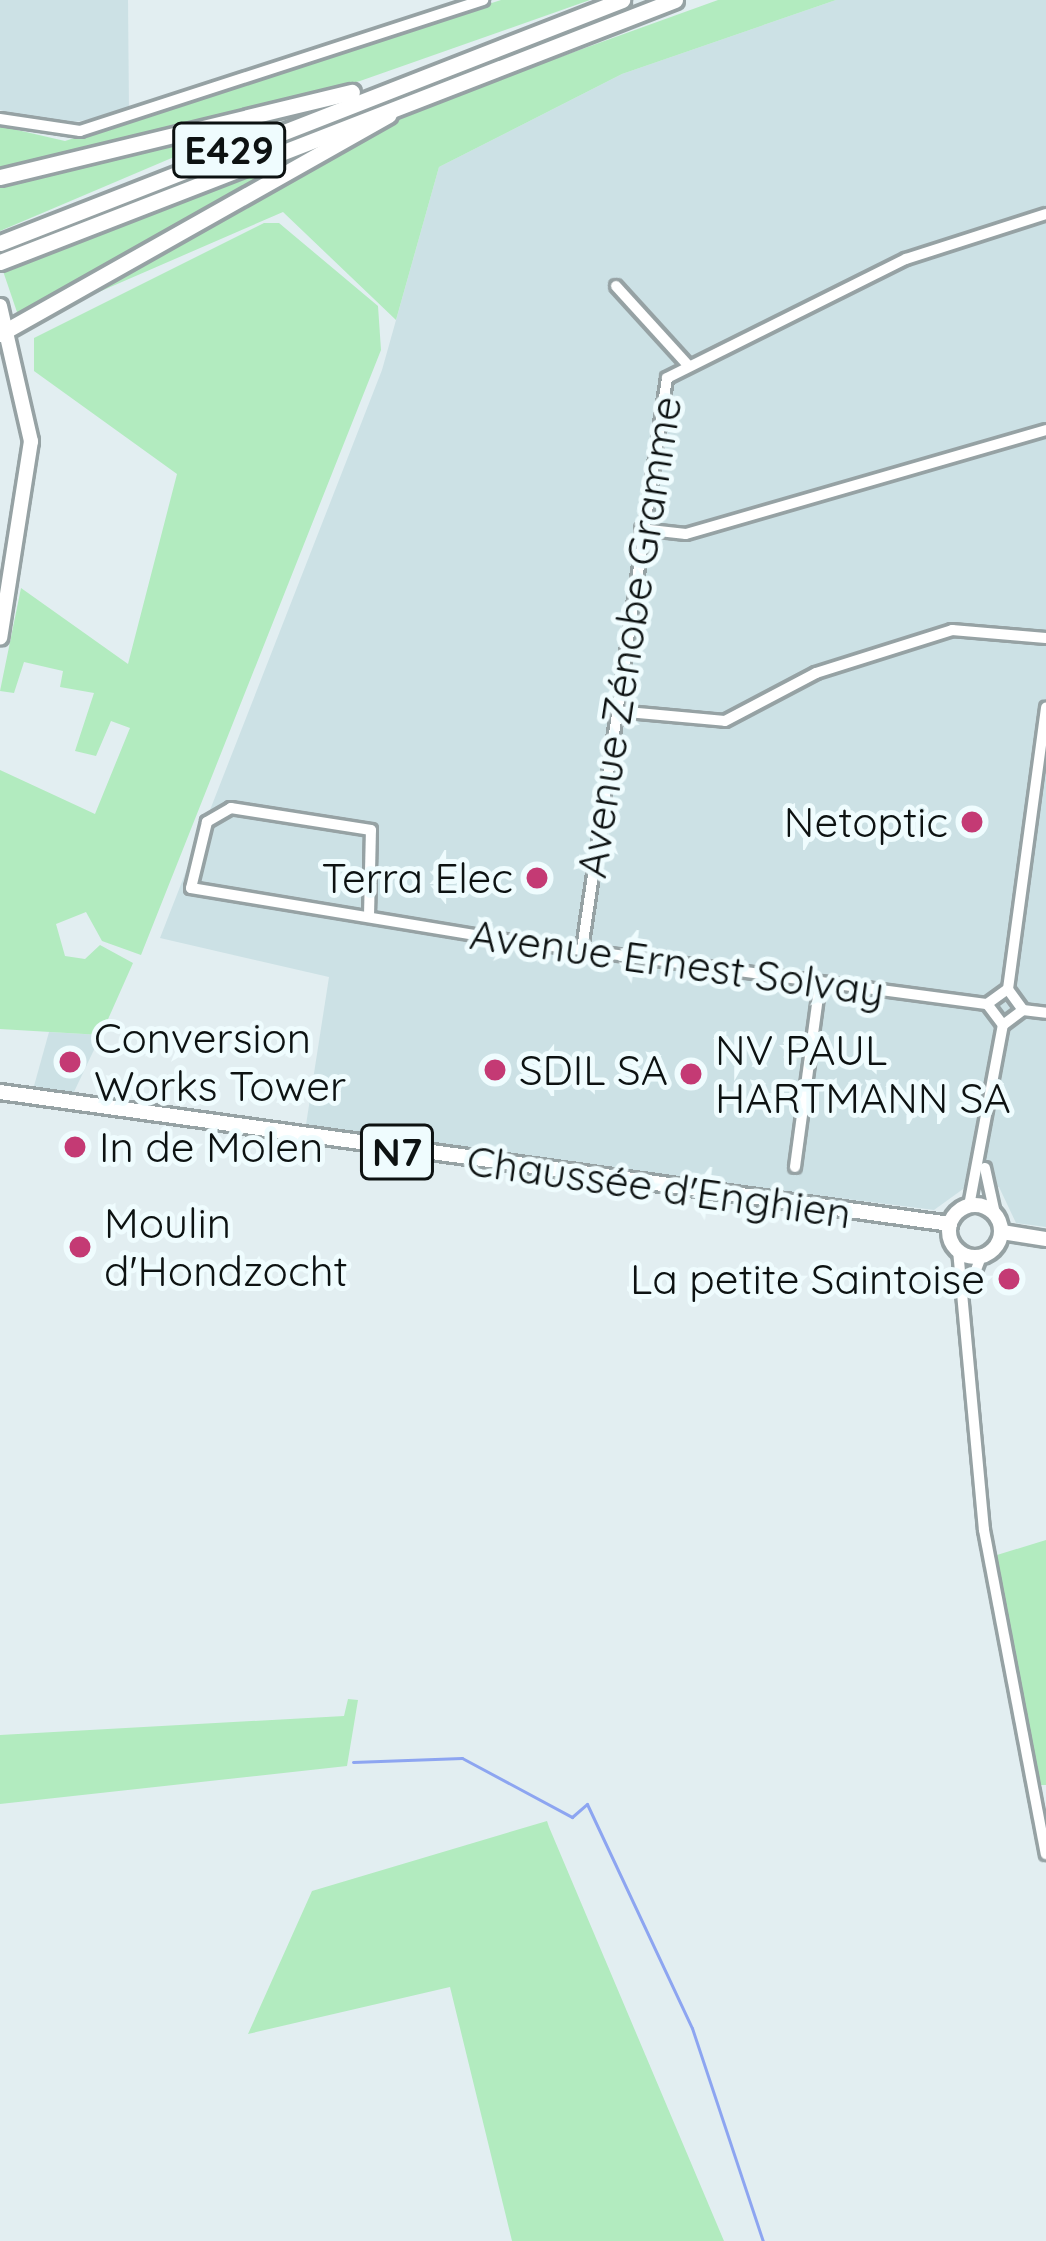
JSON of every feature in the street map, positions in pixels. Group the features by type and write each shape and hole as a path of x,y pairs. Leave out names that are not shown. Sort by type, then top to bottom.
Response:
{"highway":[{"name":"E429","path":"0,244 459,60 622,0"},
{"name":"E429","path":"0,262 479,70 675,0"},
{"path":"0,177 459,60"},
{"path":"3,323 479,70"}],"main road":[{"path":"0,638 31,467 3,323"},
{"name":"Chaussée d'Enghien","path":"0,1092 950,1225"},
{"path":"969,1206 995,1214 1001,1232 981,1257 958,1250 950,1225 969,1206"},
{"path":"1001,1232 1046,1239"}],"street":[{"path":"0,119 80,131 483,0"},
{"name":"Avenue Zénobe Gramme","path":"583,949 657,395 688,365 906,259 1046,214"},
{"path":"616,286 688,365"},
{"path":"641,529 686,534 1046,430"},
{"path":"616,711 725,721 816,673 952,630 1046,638"},
{"path":"1023,1010 1008,989 1046,713"},
{"name":"Avenue Ernest Solvay","path":"369,916 371,830 231,808 207,822 191,888 369,916 583,949 987,1004"},
{"path":"795,1168 820,983"},
{"path":"1003,1025 987,1004 1008,989"},
{"path":"969,1206 984,1159 1003,1025 1023,1010 1046,1013"},
{"path":"984,1159 995,1214"},
{"path":"958,1250 967,1297 984,1531 1046,1854"},
{"path":"967,1297 981,1257"}],"shaded area":[{"path":"0,0 128,0 129,112 53,126 0,110"},
{"path":"836,0 1046,0 1046,1227 1016,1223 999,1187 970,1184 934,1210 305,1131 329,977 160,938 382,370 439,167 622,74"},
{"path":"49,1032 101,1035 73,1094 34,1086"}],"green space":[{"path":"501,0 590,0 360,81 0,171 0,126 65,141"},
{"path":"718,0 836,0 622,74 439,167 396,320 283,212 39,318 407,112"},
{"path":"216,130 214,140 0,231 0,184"},
{"path":"273,163 275,170 19,318 3,271"},
{"path":"264,223 279,223 378,306 381,350 141,955 102,941 86,912 56,924 65,956 85,959 100,945 133,963 101,1035 0,1029 0,770 95,814 130,728 111,721 96,756 75,751 94,693 60,687 63,671 24,662 14,693 0,691 21,588 128,664 177,474 34,371 34,338"},
{"path":"1046,1540 1046,1785 1036,1785 997,1555"},
{"path":"348,1699 358,1700 347,1766 0,1804 0,1735 344,1716"},
{"path":"547,1821 724,2241 512,2241 450,1987 248,2034 312,1891"}],"waterway":[{"path":"353,1762 462,1758 572,1817 587,1804 692,2028 763,2241"}],"place":[{"name":"Netoptic","path":"972,822"},
{"name":"Terra Elec","path":"537,878"},
{"name":"Conversion Works Tower","path":"70,1062"},
{"name":"SDIL SA","path":"495,1070"},
{"name":"NV PAUL HARTMANN SA","path":"691,1074"},
{"name":"In de Molen","path":"75,1147"},
{"name":"Moulin d'Hondzocht","path":"80,1247"},
{"name":"La petite Saintoise","path":"1009,1279"}]}
